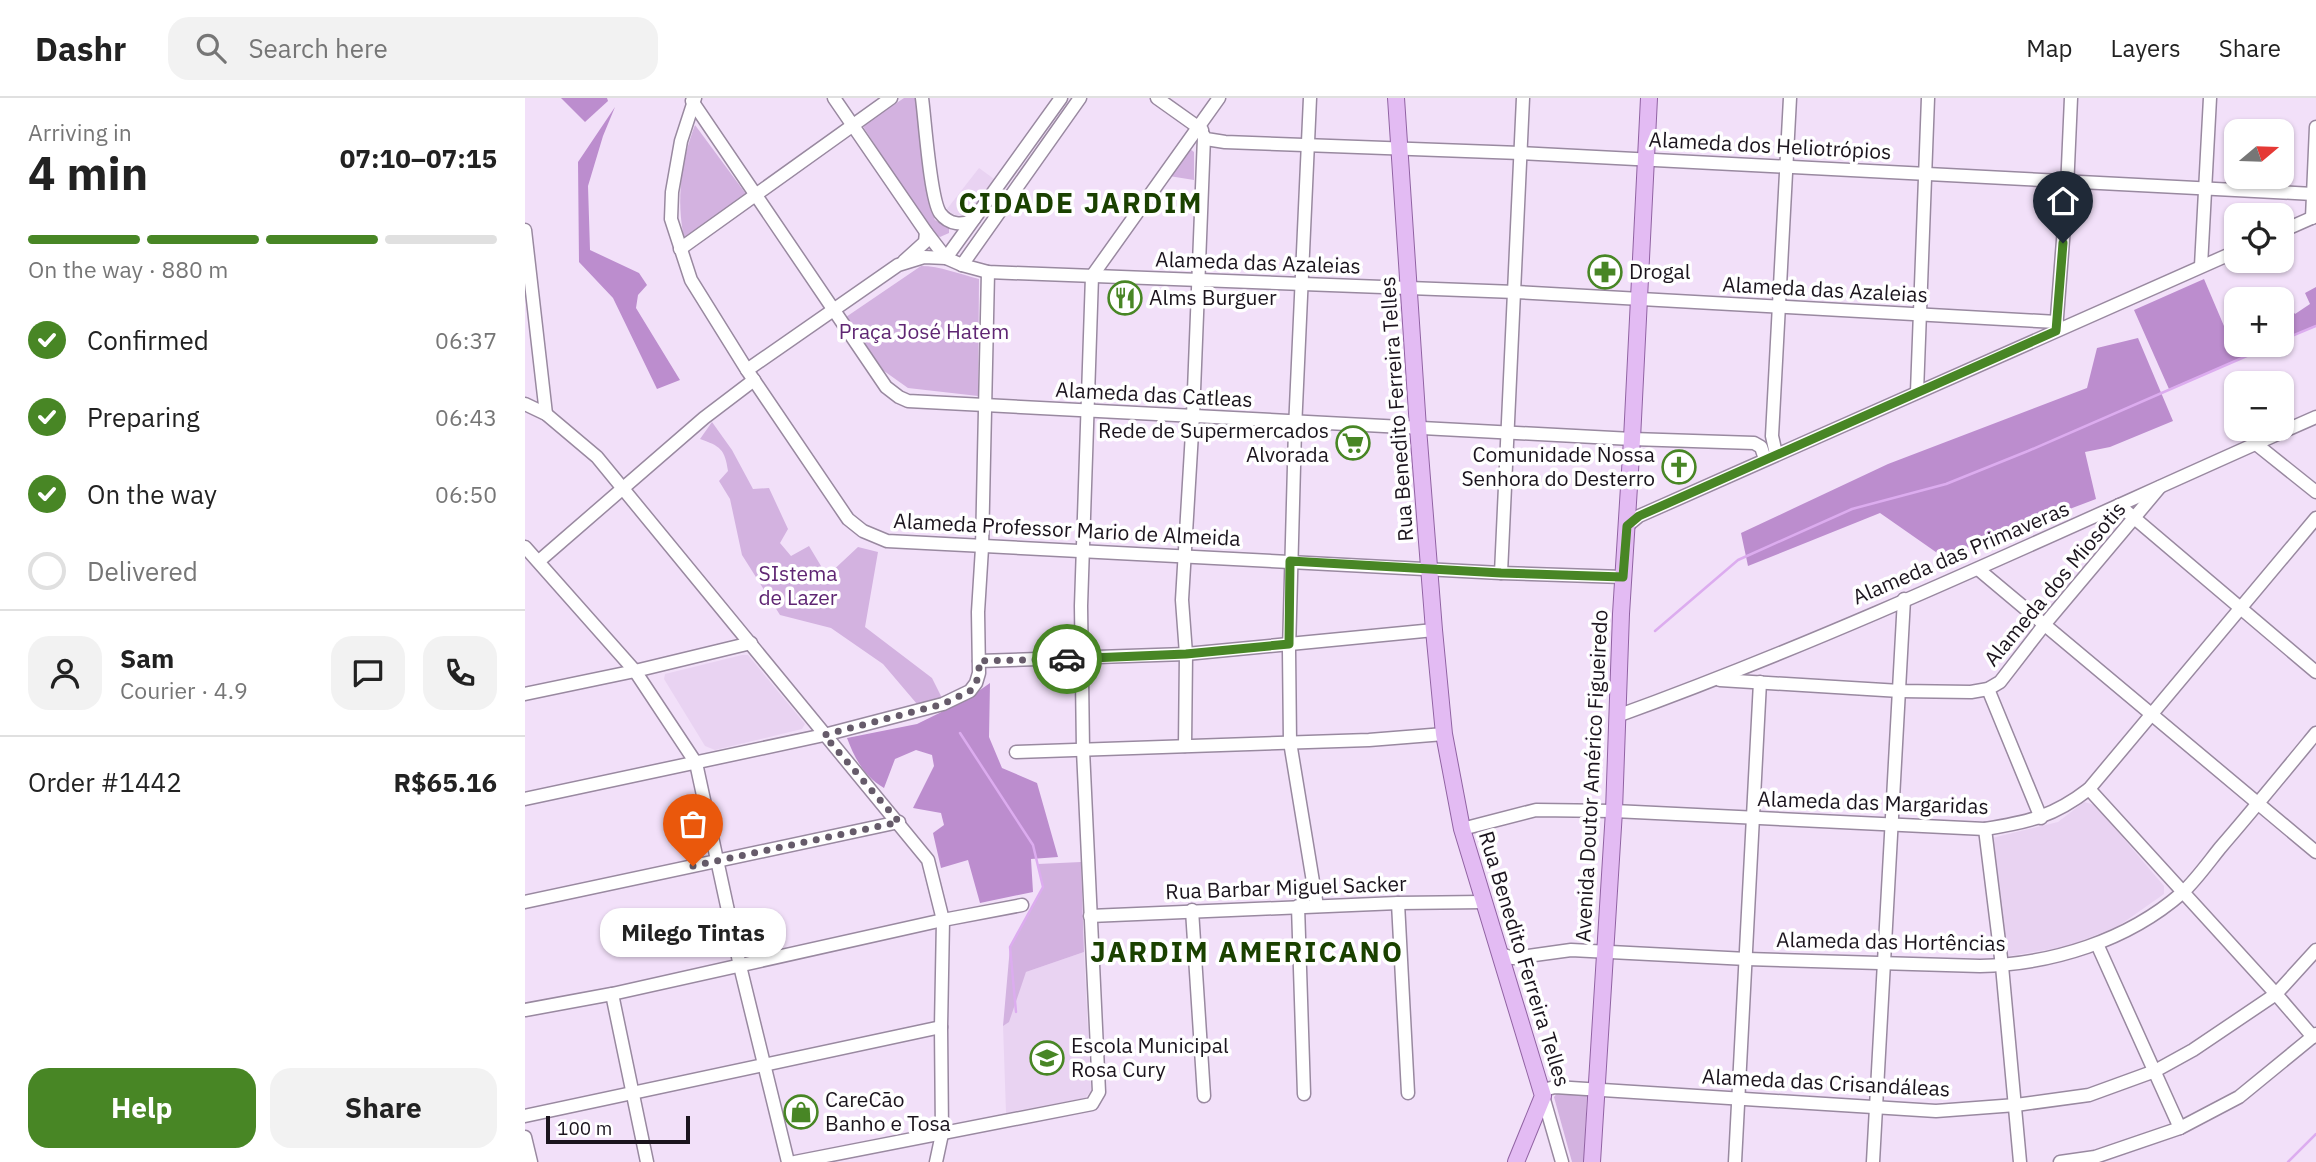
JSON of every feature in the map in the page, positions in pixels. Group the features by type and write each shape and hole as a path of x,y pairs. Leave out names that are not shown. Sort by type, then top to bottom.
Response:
{"main road":[{"name":"Rua Benedito Ferreira Telles","path":"1397,98 1418,428 1444,734 1462,829 1543,1096"},
{"name":"Avenida Doutor Américo Figueiredo","path":"1592,1162 1614,811 1623,577 1649,98"},
{"path":"1515,1162 1543,1096"}],"street":[{"path":"834,98 946,258"},
{"path":"680,249 891,98"},
{"path":"922,98 936,204 947,220 971,224"},
{"path":"946,258 1061,98"},
{"path":"962,265 1080,98"},
{"name":"Alameda dos Heliotrópios","path":"1157,98 1201,132 1225,142 1646,159 2313,194"},
{"path":"795,1162 1092,1104 1099,1092 1083,750 1081,606 1092,276 1201,132 1219,98"},
{"path":"1310,98 1290,561 1289,644 1290,742 1317,906"},
{"path":"1501,573 1523,98"},
{"path":"1770,456 1781,308 1790,98"},
{"path":"1917,392 1928,98"},
{"path":"2056,327 2068,182 2071,98"},
{"path":"2201,266 2210,98"},
{"name":"Alameda das Catleas","path":"693,100 754,195 892,393 908,401 1754,443"},
{"name":"Alameda Professor Mario de Almeida","path":"693,100 681,141 672,192 671,219 691,280 750,375 848,519 863,531 887,541 982,548 1184,555 1501,573 1623,577"},
{"path":"2294,226 2314,217 2316,127"},
{"path":"1185,746 1186,654 1182,600 1193,416 1201,132"},
{"path":"926,232 937,241 947,242 960,236 971,224"},
{"path":"525,230 529,291 547,414"},
{"path":"787,1162 740,966 696,763 635,671 530,553 624,488 750,375 922,246 926,232"},
{"path":"1627,526 1639,516 1770,456 1917,392 2056,327 2224,256"},
{"path":"898,265 924,257 946,258"},
{"name":"Alameda das Azaleias","path":"946,258 988,272 1639,298 1919,314 2056,327"},
{"path":"525,799 824,735 943,704 970,691 979,673 978,612 982,548 988,272"},
{"path":"525,404 547,414 597,457 928,860 943,920 942,1134 936,1162"},
{"name":"Alameda das Primaveras","path":"1617,716 1716,679 1741,675 1904,599 2316,417"},
{"path":"1754,443 1767,442 1772,436"},
{"path":"1754,443 1770,456"},
{"path":"2256,444 2316,492"},
{"name":"Alameda dos Miosotis","path":"1741,675 1760,682 1900,691 1971,692 1988,689 2000,682 2044,625 2163,484"},
{"path":"2119,505 2316,672"},
{"name":"Alameda das Margaridas","path":"1462,829 1536,810 1614,811 1985,829 2041,818 2066,806 2089,789 2316,517"},
{"path":"1977,569 2316,852"},
{"path":"1873,1162 1904,599"},
{"path":"979,661 1186,654 1434,630"},
{"path":"525,694 751,643"},
{"path":"1735,1162 1760,682"},
{"path":"1988,689 2041,818"},
{"name":"Alameda das Hortências","path":"1501,954 1513,958 1571,950 1747,959 2002,965 2077,951 2138,925 2182,892 2316,733"},
{"path":"1016,752 1369,740 1444,734"},
{"path":"2060,1162 2095,1157 2181,1128 2239,1097 2314,1036 2089,789"},
{"path":"525,902 899,822"},
{"path":"1985,829 2002,965 2020,1162"},
{"name":"Rua Barbar Miguel Sacker","path":"1090,916 1298,906 1484,902"},
{"path":"1398,903 1408,1093"},
{"path":"525,1010 612,994 1022,905"},
{"path":"1298,906 1304,1094"},
{"path":"1192,910 1204,1096"},
{"path":"2098,944 2181,1128"},
{"name":"Alameda das Crisandáleas","path":"1543,1096 1547,1089 1555,1087 1936,1111 2016,1105 2089,1095 2155,1071 2193,1050 2276,994 2316,950"},
{"path":"612,994 647,1162"},
{"path":"525,1116 941,1027"},
{"name":"Rua Benedito Ferreira Telles","path":"1543,1096 1562,1162"},
{"path":"525,1138 531,1162"}],"shaded area":[{"path":"561,98 607,98 608,101 585,122"},
{"path":"615,107 588,186 590,250 639,273 647,285 638,295 636,308 680,380 657,389 613,298 579,262 578,162"},
{"path":"979,168 994,179 970,212 959,216 953,214 947,209"},
{"path":"2204,279 2224,326 2224,357 2244,357 2169,389 2134,310"},
{"path":"2316,287 2316,326 2294,335 2294,313 2310,304 2305,293"},
{"path":"2138,338 2173,421 2110,447 2085,452 2096,499 1943,557 1880,513 1748,566 1741,533 1888,464 2087,388 2097,348"},
{"path":"748,655 805,724 802,729 715,750 705,746 664,679 665,674"},
{"path":"990,683 989,737 1002,768 1037,783 1058,857 1031,859 1033,892 980,903 968,860 941,868 933,833 944,825 941,813 913,808 934,766 932,755 916,750 895,759 884,788 861,766 847,738 917,724 966,700"},
{"path":"2084,802 2095,805 2164,886 2164,894 2117,927 2065,947 2009,956 1992,838 2058,822"},
{"name":"Escola Municipal Rosa Cury","path":"1084,952 1091,1091 1085,1098 1006,1113 1003,1026 1026,972"}],"green space":[{"path":"904,98 917,98 930,208 935,220 949,228 949,233 940,237 933,234 864,128 864,125"},
{"path":"695,125 746,194 684,238 680,209 681,181 686,152"},
{"path":"1186,150 1194,152 1194,180 1169,176"},
{"name":"Praça José Hatem","path":"921,266 979,279 978,396 908,388 884,371 846,317"},
{"name":"SIstema de Lazer","path":"712,422 732,450 753,489 769,488 788,529 780,543 791,556 809,546 827,576 858,547 878,552 865,627 932,678 942,698 917,704 883,664 831,628 780,615 742,555 730,499 719,481 728,471 723,453 717,446 700,439"},
{"path":"1081,862 1084,952 1026,972 1009,1022 1003,1026 1010,947 1043,887 1038,864"},
{"path":"1558,1092 1582,1093 1587,1096 1584,1162 1572,1162 1554,1097"}],"waterway":[{"path":"2294,335 2316,326"},
{"path":"1655,631 1738,560 1852,509 1946,484 2244,357"},
{"path":"960,733 1033,845 1043,887 1010,947 1016,1012"},
{"path":"2288,1162 2316,1134"}],"way so far":[{"path":"693,866 899,822 824,735 943,704 970,691 976,683 979,661 1067,659"}],"place":[{"name":"Drogal","path":"1605,272"},
{"name":"Alms Burguer","path":"1125,298"},
{"name":"Rede de Supermercados Alvorada","path":"1353,443"},
{"name":"Comunidade Nossa Senhora do Desterro","path":"1679,467"},
{"name":"Milego Tintas","path":"693,866"},
{"name":"Escola Municipal Rosa Cury","path":"1047,1058"},
{"name":"CareCão Banho e Tosa","path":"801,1112"}],"district":[{"name":"CIDADE JARDIM","path":"1081,203"},
{"name":"JARDIM AMERICANO","path":"1247,952"}],"route":[{"path":"1067,659 1186,654 1289,644 1290,561 1623,577 1627,526 1639,516 2056,331 2063,243"}]}
